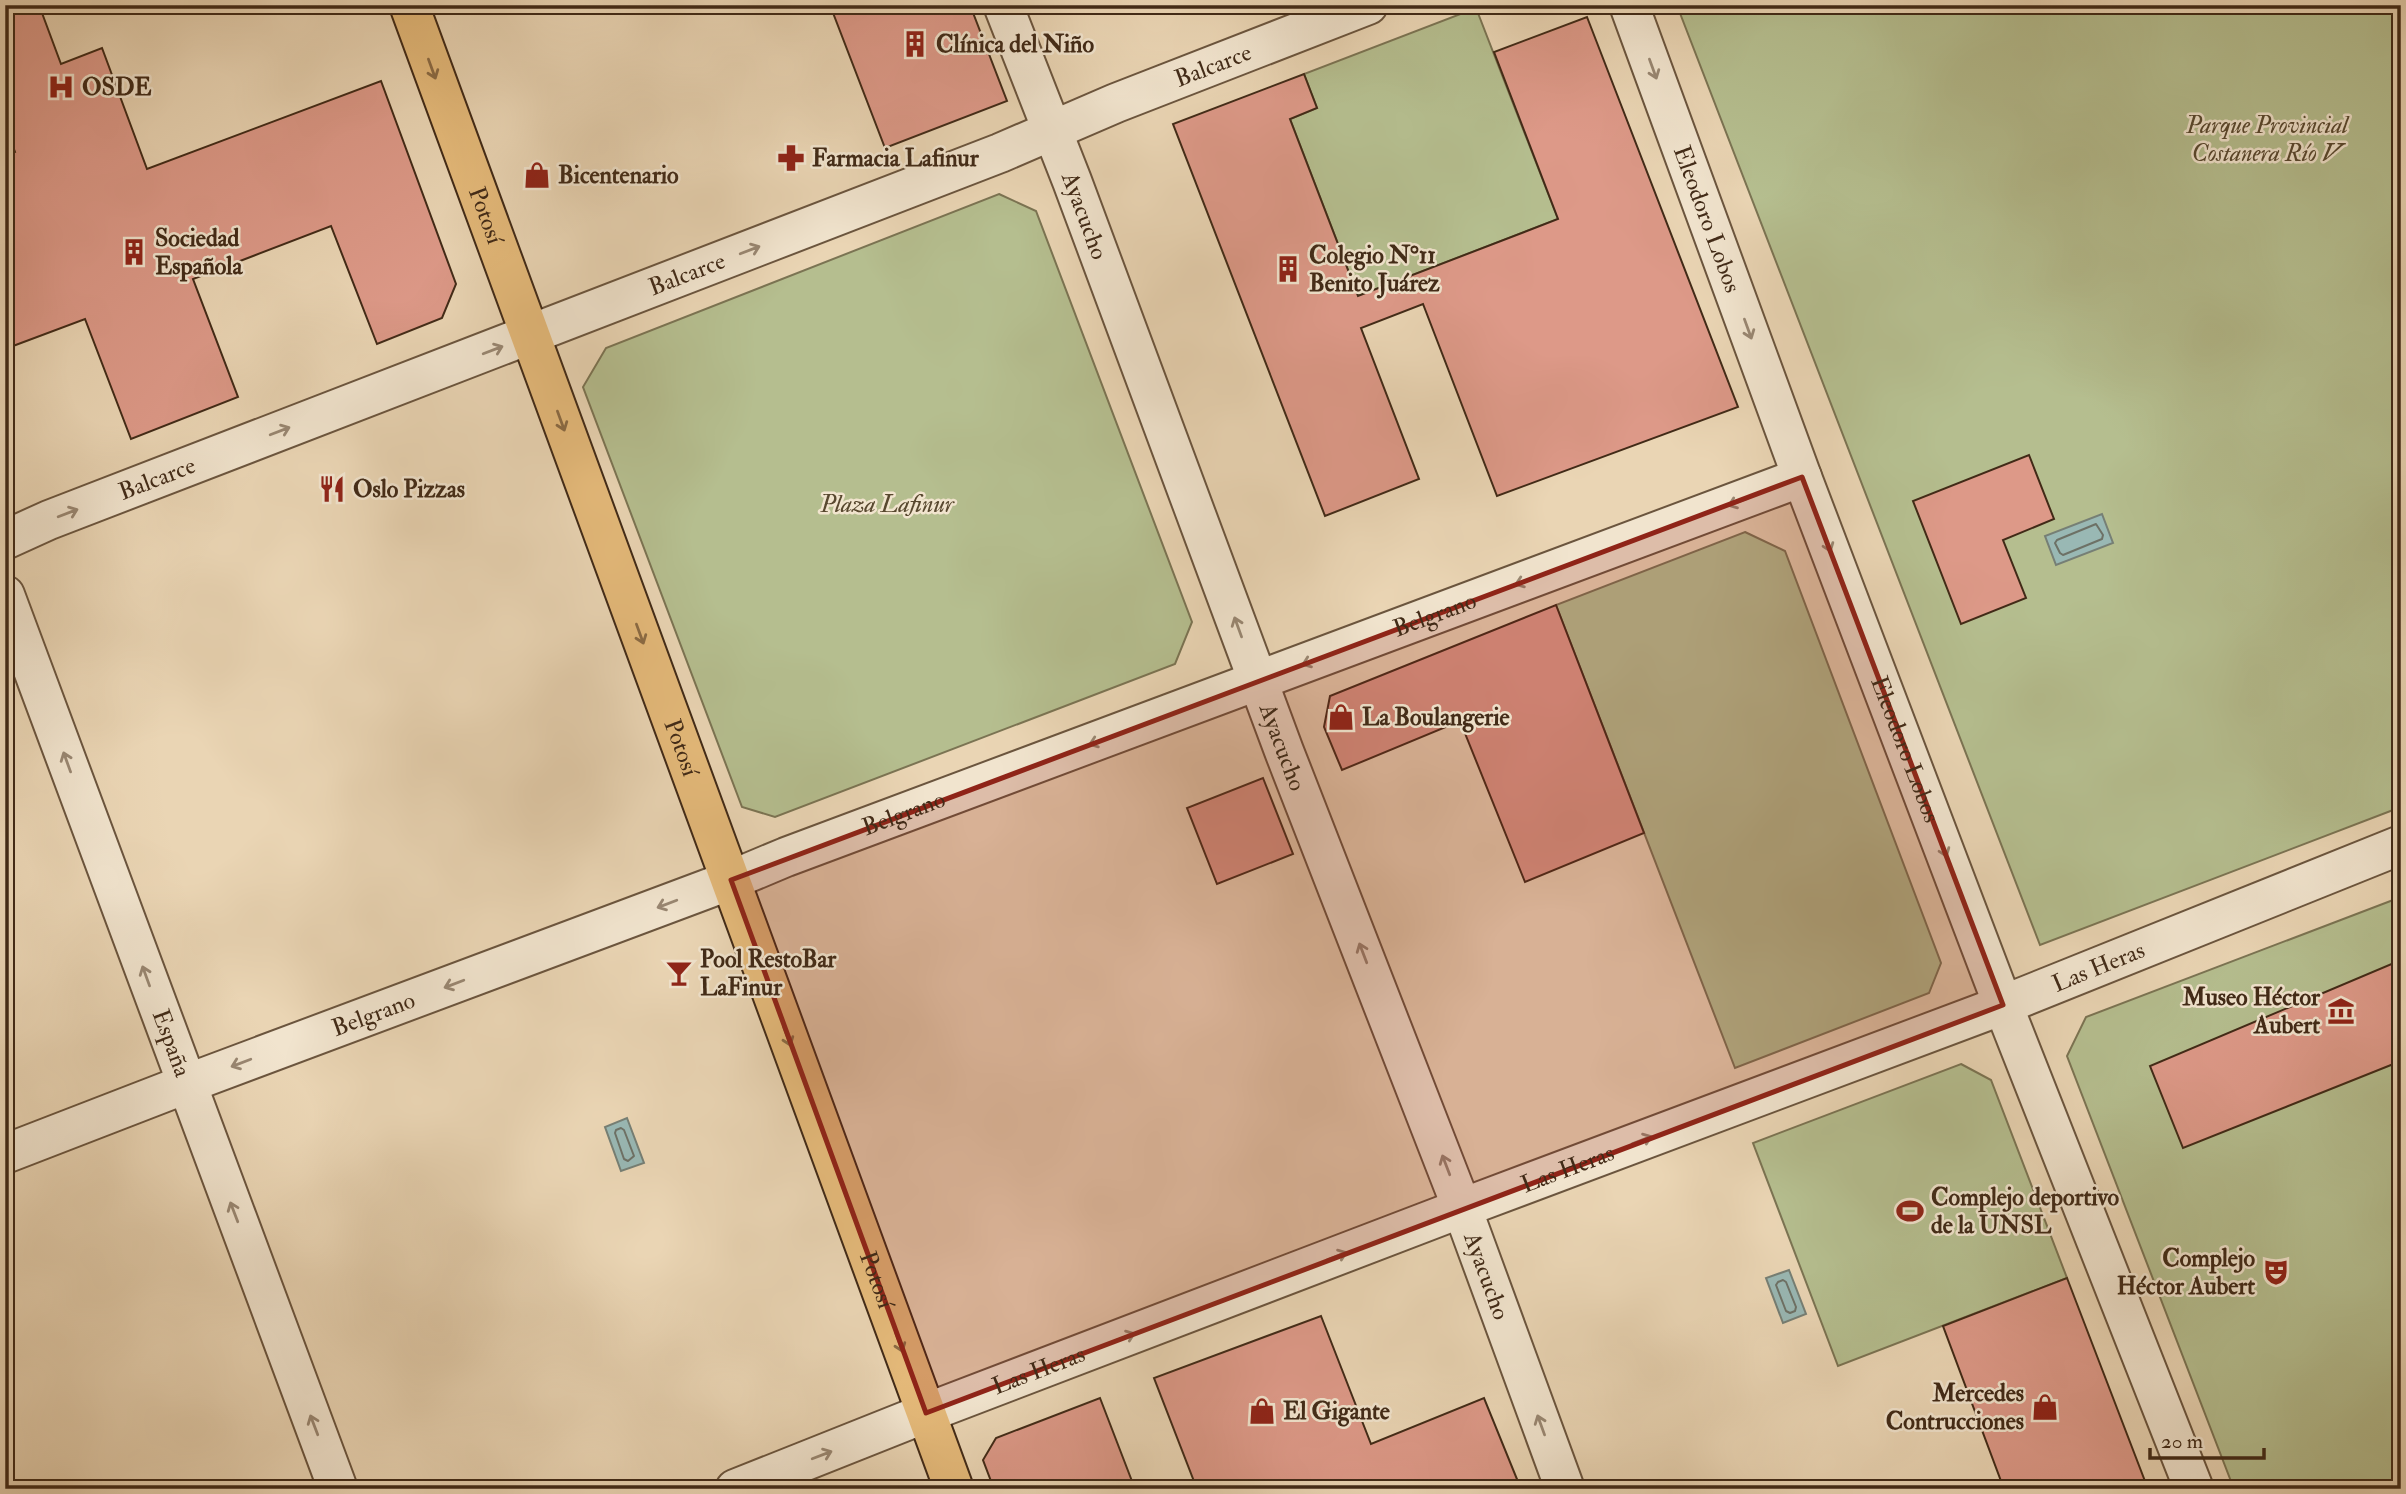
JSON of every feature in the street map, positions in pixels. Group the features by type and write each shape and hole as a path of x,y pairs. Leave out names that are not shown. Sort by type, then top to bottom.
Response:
{"main road":[{"name":"Potosí","path":"409,5 954,1489"}],"street":[{"name":"Ayacucho","path":"1003,5 1258,682 1462,1208 1565,1489"},
{"name":"Balcarce","path":"5,540 49,520 1000,153 1116,103 1368,5"},
{"name":"Eleodoro Lobos","path":"1629,5 1802,477 2003,1005 2194,1489"},
{"name":"Belgrano","path":"5,1154 799,852 1802,477"},
{"name":"España","path":"5,595 338,1489"},
{"name":"Las Heras","path":"735,1489 1462,1208 2003,1005 2401,845"}],"highlighted area":[{"path":"1802,477 2003,1005 926,1413 731,880"}],"green space":[{"name":"Parque Provincial Costanera Río V","path":"1679,5 2401,5 2401,807 2040,945"},
{"path":"1476,8 1558,219 1358,296 1290,119 1317,108 1304,74"},
{"name":"Plaza Lafinur","path":"999,194 1036,211 1192,622 1175,664 775,817 742,807 583,387 606,348"},
{"path":"1745,532 1785,551 1941,963 1929,993 1735,1068 1556,605"},
{"name":"Complejo Héctor Aubert","path":"2401,897 2401,1489 2234,1489 2067,1056 2086,1017"},
{"name":"Complejo deportivo de la UNSL","path":"1961,1064 1991,1080 2067,1278 1838,1366 1753,1143"}],"water":[{"path":"2102,514 2113,543 2056,565 2045,536"},
{"path":"627,1118 644,1163 621,1171 605,1127"},
{"path":"1789,1270 1806,1314 1783,1323 1766,1278"}],"building":[{"name":"Sociedad Española","path":"5,5 39,5 61,64 102,48 147,169 381,81 456,284 442,318 377,344 331,226 193,279 238,397 131,439 85,319 5,349 5,156 15,152 5,125"},
{"name":"Clínica del Niño","path":"830,5 970,5 1007,101 885,148"},
{"name":"Colegio N°11 Benito Juárez","path":"1587,17 1738,407 1497,496 1423,304 1361,328 1419,479 1325,516 1173,124 1304,74 1317,108 1290,119 1358,296 1558,219 1494,52"},
{"path":"2029,455 2054,519 2003,540 2026,598 1961,624 1913,501"},
{"path":"1556,605 1644,833 1525,882 1460,721 1342,770 1324,727 1330,696"},
{"path":"1263,778 1293,854 1217,884 1187,808"},
{"name":"Museo Héctor Aubert","path":"2401,960 2401,1061 2183,1148 2150,1066"},
{"name":"Mercedes Contrucciones","path":"2067,1278 2148,1489 2004,1489 1943,1326"},
{"name":"El Gigante","path":"1321,1316 1371,1444 1484,1398 1521,1489 1197,1489 1154,1378"},
{"path":"1100,1398 1135,1489 994,1489 983,1460 996,1438"}],"place":[{"name":"Clínica del Niño","path":"915,44"},
{"name":"OSDE","path":"61,87"},
{"name":"Farmacia Lafinur","path":"791,158"},
{"name":"Bicentenario","path":"537,175"},
{"name":"Sociedad Española","path":"134,252"},
{"name":"Colegio N°11 Benito Juárez","path":"1288,269"},
{"name":"Oslo Pizzas","path":"332,489"},
{"name":"La Boulangerie","path":"1341,717"},
{"name":"Pool RestoBar LaFinur","path":"679,973"},
{"name":"Museo Héctor Aubert","path":"2341,1011"},
{"name":"Complejo deportivo de la UNSL","path":"1910,1211"},
{"name":"Complejo Héctor Aubert","path":"2276,1272"},
{"name":"Mercedes Contrucciones","path":"2045,1407"},
{"name":"El Gigante","path":"1262,1411"}]}
